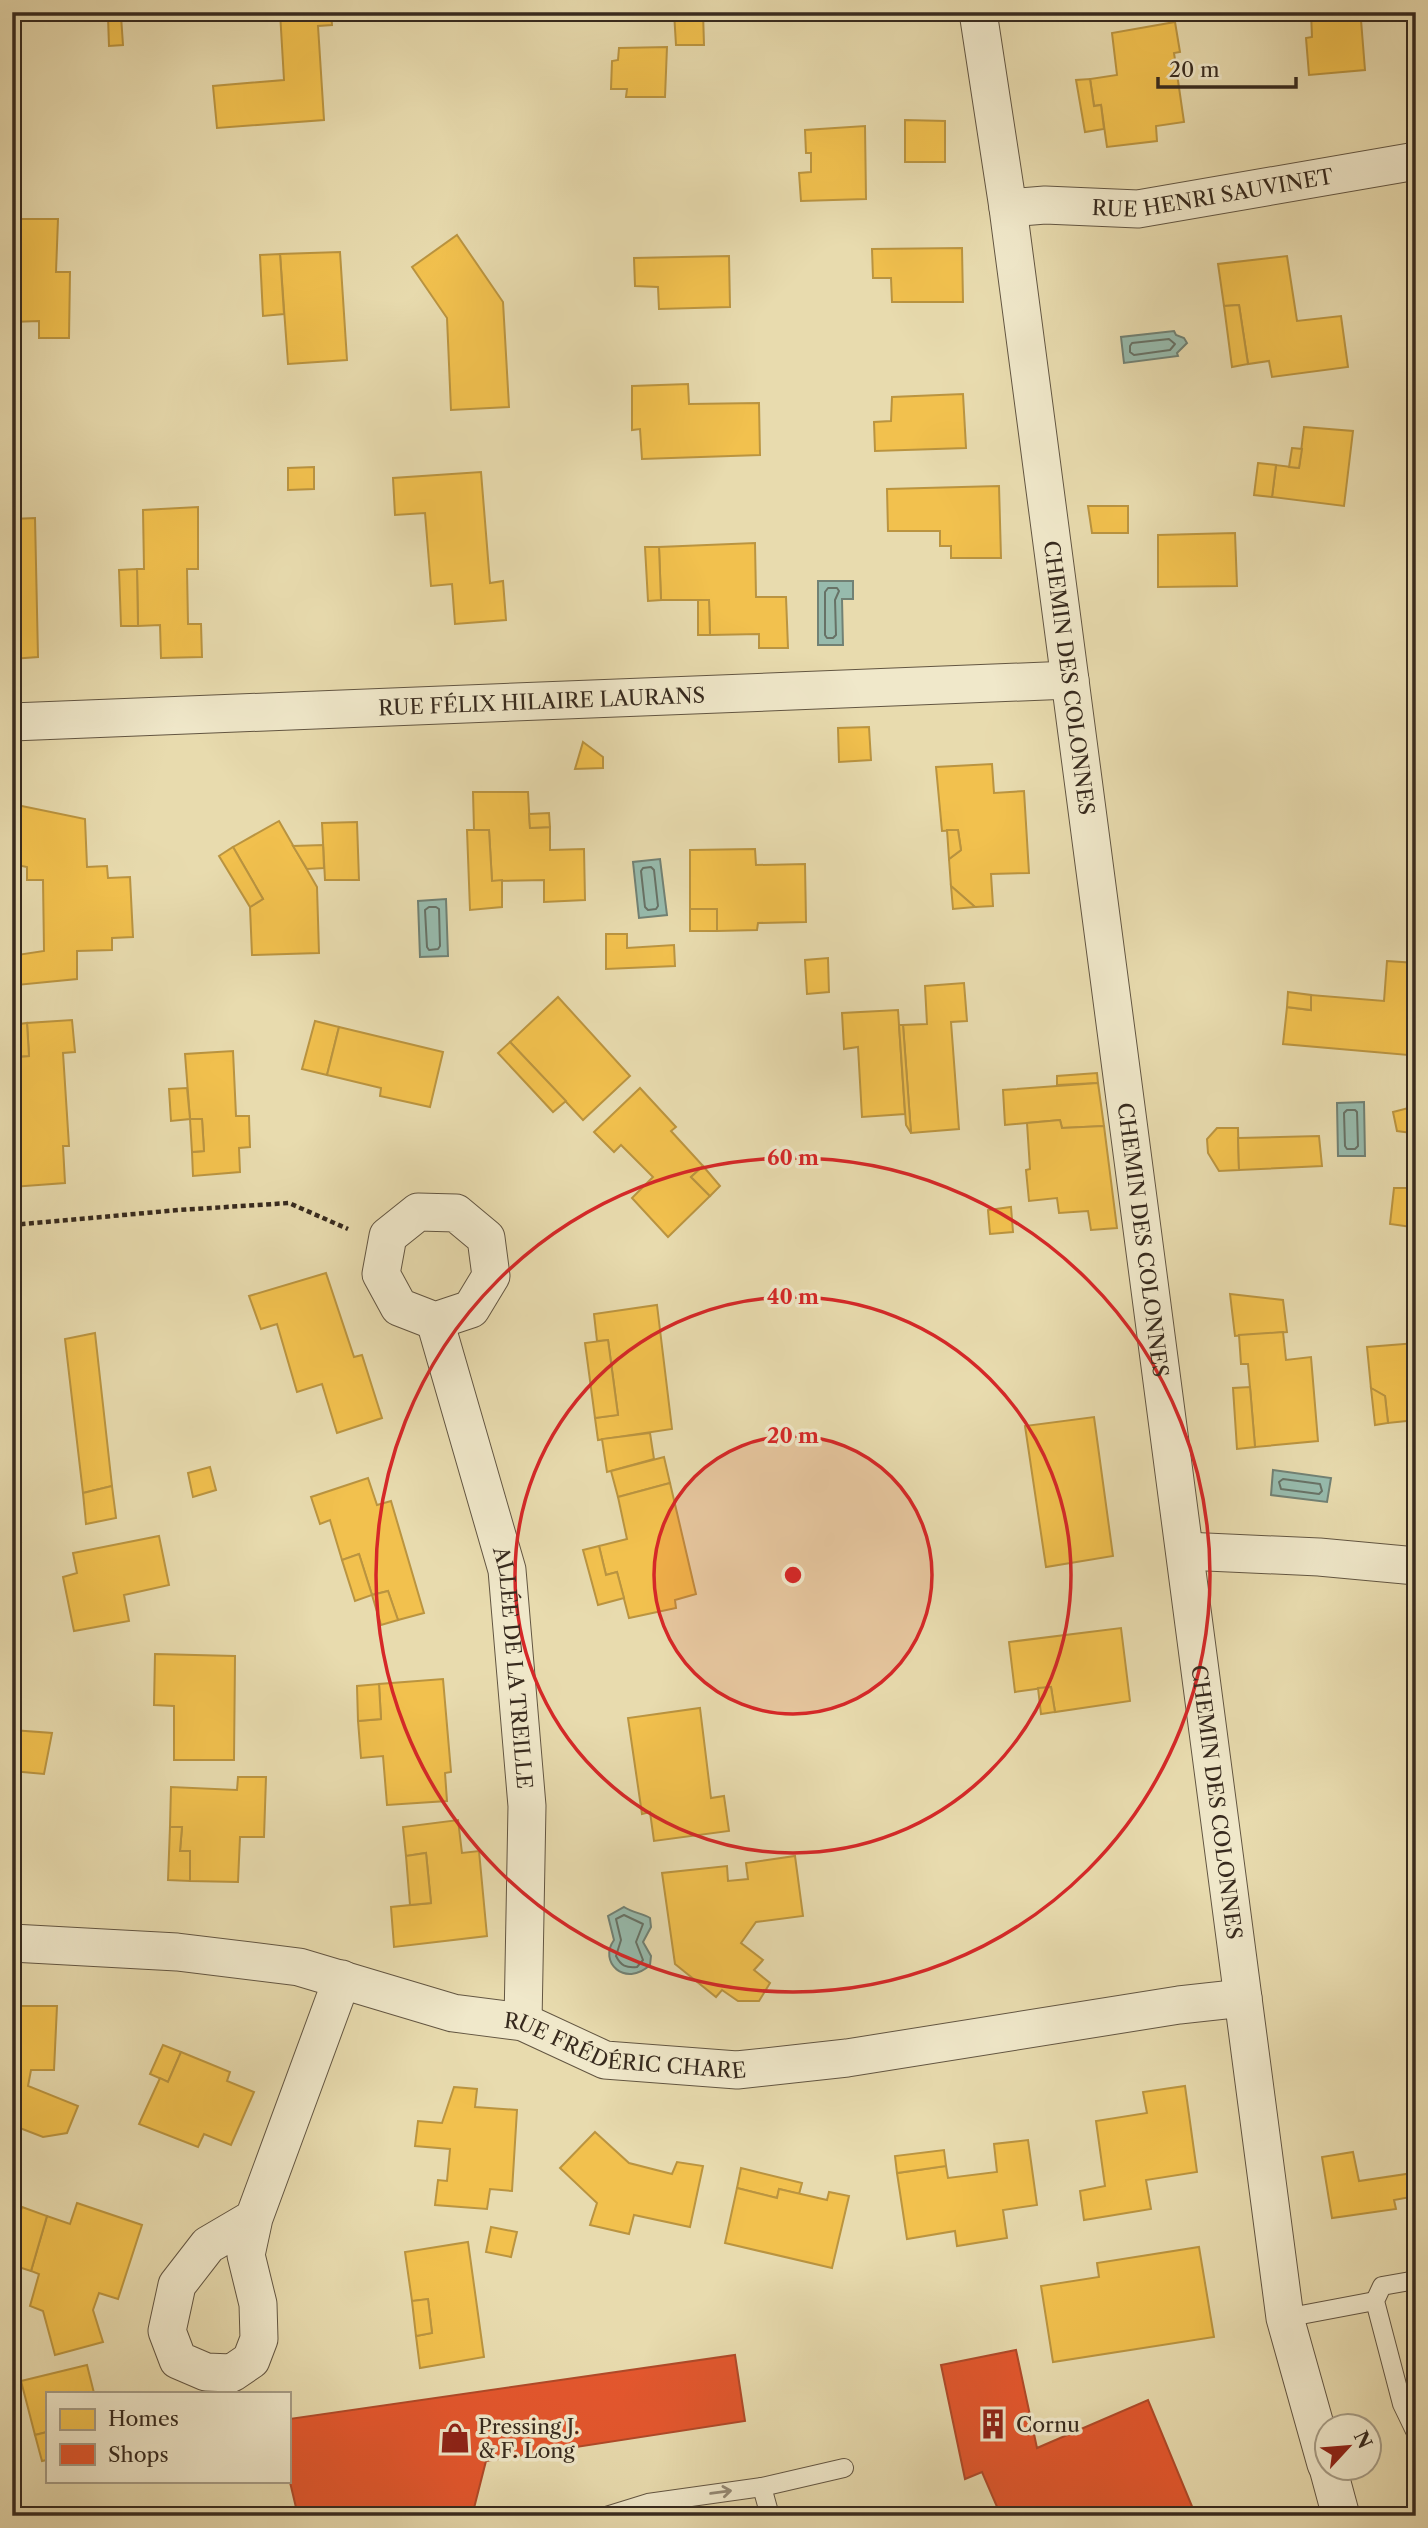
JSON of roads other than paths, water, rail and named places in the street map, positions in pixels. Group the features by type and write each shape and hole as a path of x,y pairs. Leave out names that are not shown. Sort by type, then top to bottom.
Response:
{"street":[{"name":"CHEMIN DES COLONNES","path":"978,12 1008,208 1285,2318 1312,2413"},
{"name":"RUE HENRI SAUVINET","path":"1008,208 1045,205 1138,209 1416,161"},
{"name":"RUE FÉLIX HILAIRE LAURANS","path":"12,722 1070,680"},
{"path":"418,1212 456,1213 485,1238 491,1276 471,1309 435,1321 399,1307 381,1274 388,1236 418,1212"},
{"name":"ALLÉE DE LA TREILLE","path":"435,1321 507,1570 527,1806 523,2022"},
{"path":"1185,1551 1319,1556 1416,1566"},
{"name":"RUE FRÉDÉRIC CHARE","path":"12,1943 177,1952 299,1966 453,2013 523,2022 605,2060 737,2070 847,2058 1166,2007 1243,1998"},
{"path":"254,2218 342,1979"},
{"name":"CHEMIN DES COLONNES","path":"1331,2482 1341,2516"}],"lane":[{"path":"1416,2280 1382,2286 1375,2301 1402,2404 1416,2433"},
{"path":"1285,2318 1375,2301"},
{"path":"606,2516 648,2503 762,2487 844,2468"},
{"path":"762,2487 770,2516"}],"water":[{"path":"1174,331 1187,343 1177,353 1178,356 1124,363 1121,337"},
{"path":"818,581 853,581 853,599 842,599 843,645 818,645"},
{"path":"660,859 667,915 639,918 633,862"},
{"path":"446,899 448,956 420,957 418,901"},
{"path":"1364,1102 1365,1156 1338,1156 1337,1103"},
{"path":"1273,1470 1331,1478 1327,1502 1271,1495"},
{"path":"624,1907 650,1918 651,1927 643,1942 651,1956 650,1965 632,1974 617,1969 609,1956 614,1940 608,1916"}],"place":[{"name":"Cornu","path":"993,2424"},
{"name":"Pressing J. & F. Long","path":"455,2438"}]}
